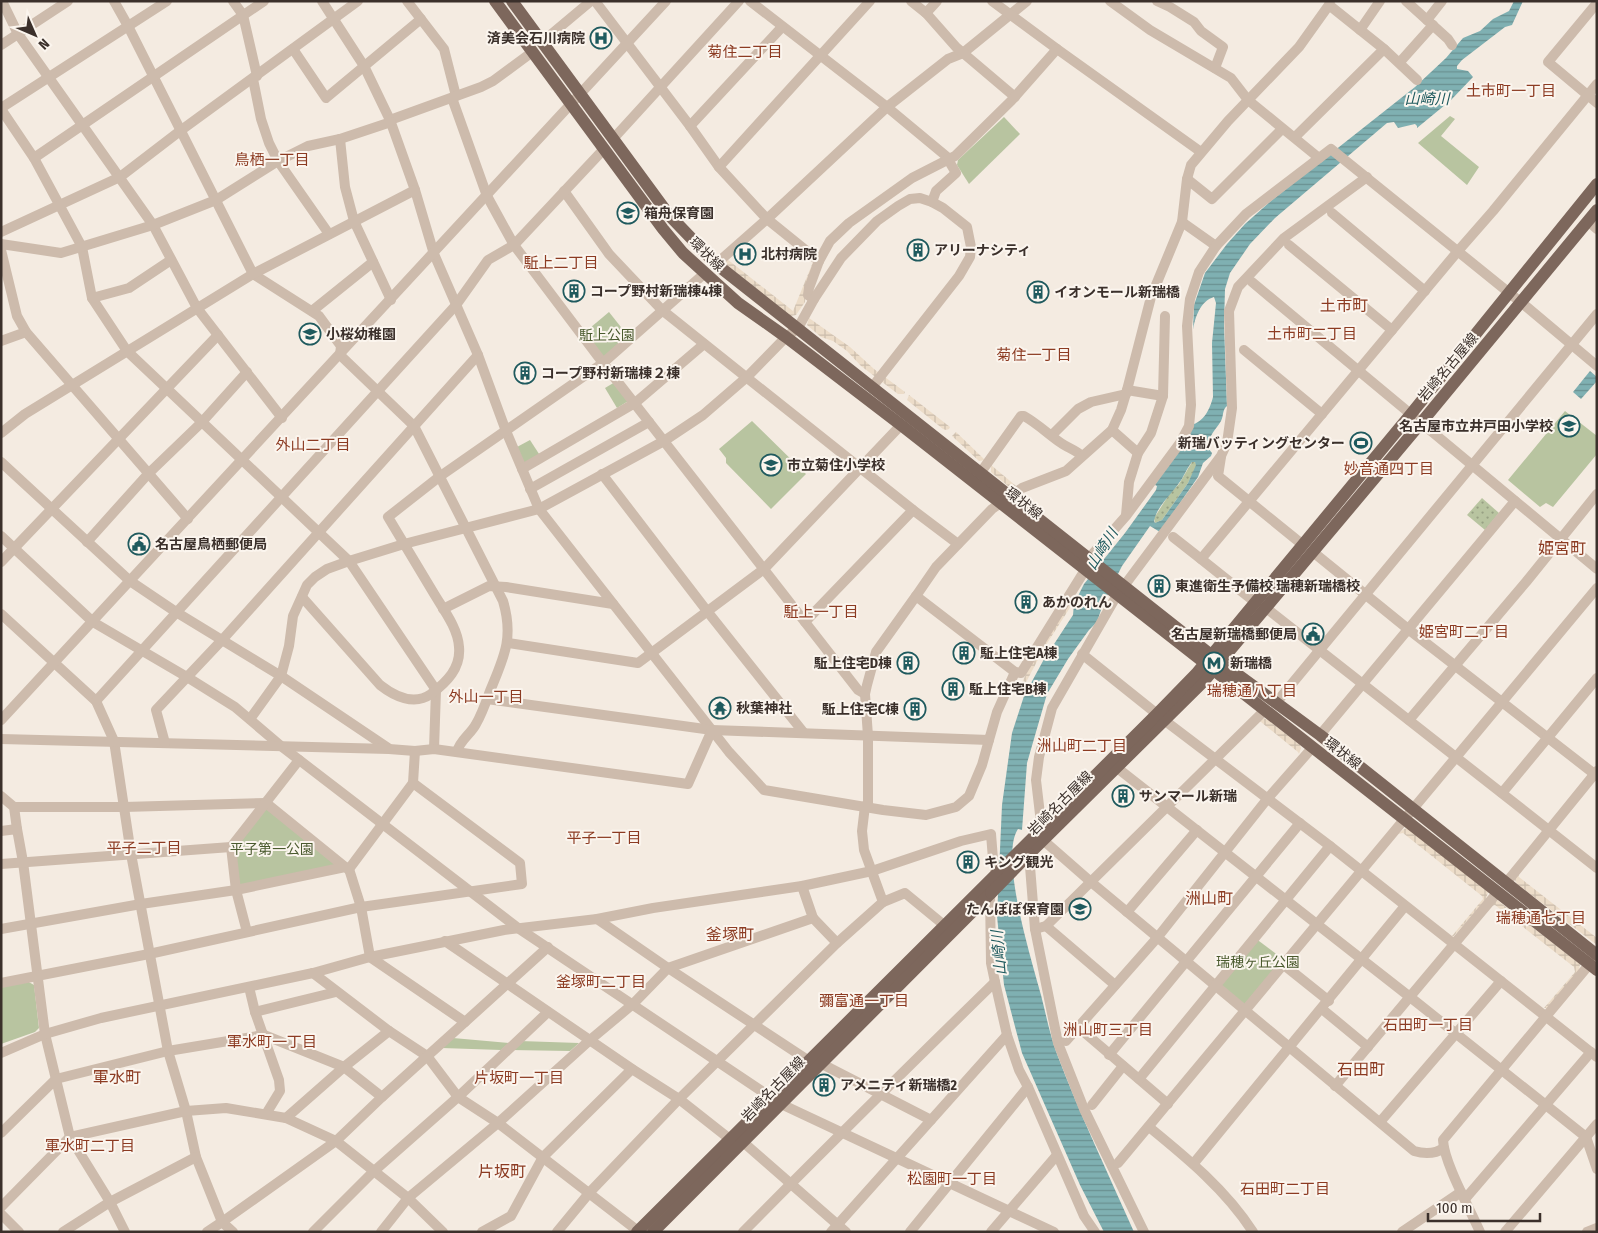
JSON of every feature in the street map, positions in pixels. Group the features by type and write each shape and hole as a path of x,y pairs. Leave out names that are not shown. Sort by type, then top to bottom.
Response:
{"main road":[{"name":"環状線","path":"495,1 531,53 572,105 663,230 683,253 738,303 786,337 1000,503 1090,563"},
{"name":"環状線","path":"512,1 669,215 716,264 1011,496 1119,589 1212,662 1270,706 1320,735 1414,809 1506,883 1595,961"},
{"name":"岩崎名古屋線","path":"653,1232 737,1141 815,1062 944,925 996,873 1116,768 1212,662 1308,548 1410,414 1597,184"},
{"name":"岩崎名古屋線","path":"1308,548 1421,423 1521,302 1592,225 1597,210"},
{"name":"環状線","path":"1270,706 1312,748 1497,893 1595,961"},
{"name":"岩崎名古屋線","path":"815,1062 991,893 1029,854 1042,834 1161,717"},
{"name":"岩崎名古屋線","path":"638,1231 737,1141"}],"street":[{"path":"2,1 18,34 153,226 197,308 282,418"},
{"path":"1,45 68,1"},
{"path":"114,1 253,274 319,316 341,346 340,355"},
{"path":"167,1 1,108 34,158 82,247 92,298 127,351 349,561 436,690 434,749"},
{"path":"233,1 243,15 261,119 269,143 278,161 329,234"},
{"path":"34,158 264,1"},
{"path":"322,1 364,66 391,121 415,190 434,254 478,355 538,509 729,752 764,790 926,815 956,807 969,796 982,765 997,712 1015,672"},
{"path":"1,232 120,177 358,1"},
{"path":"407,1 444,49 454,97 487,196 514,245 603,363 858,690 865,694"},
{"path":"542,42 591,1"},
{"path":"595,1 690,126 718,167 767,220 819,262"},
{"path":"1,720 572,105 666,1"},
{"path":"614,139 739,1"},
{"path":"750,1 887,107 949,160 956,173 936,191 932,202"},
{"path":"718,167 870,1"},
{"path":"911,1 926,13 962,53 1015,97"},
{"path":"926,13 937,1"},
{"path":"992,1 1202,152"},
{"path":"716,264 767,220 887,107 942,64 962,53 1027,1"},
{"path":"1110,1 1150,30 1231,78 1248,100 1282,129 1296,137 1319,158"},
{"path":"1157,1 1194,22 1201,31 1223,47 1215,68"},
{"path":"1360,30 1380,1"},
{"path":"1406,1 1448,39 1452,46"},
{"path":"1400,62 1430,23 1442,1"},
{"path":"883,902 864,850 862,831 867,806 868,736 865,694 876,652 936,567 992,509 1022,488 1066,471 1112,430 1127,392 1151,297 1182,222 1190,165 1248,100 1299,48 1329,3 1400,62 1417,80"},
{"path":"1596,5 1548,62 1597,103"},
{"path":"293,50 326,98 421,19"},
{"path":"690,126 782,27"},
{"path":"814,299 808,295 808,288 830,241 842,229 912,178 956,156 1015,97 1057,49"},
{"path":"1296,137 1384,49"},
{"path":"1,244 61,253 153,226 216,200 278,161 308,146 340,139 493,81 531,53"},
{"path":"1201,559 1597,84"},
{"path":"1187,180 1212,199 1282,129"},
{"path":"340,139 345,187 354,221 391,300"},
{"path":"96,701 456,305 488,260 514,245 604,149"},
{"path":"916,596 1015,672 1021,673 1090,563 1180,443 1189,426 1191,405 1187,326 1190,300 1199,272 1216,246 1260,202 1331,149 1509,292 1597,366"},
{"path":"1366,176 1284,238 1238,287 1229,311 1232,408 1227,443 1221,456 1119,589 1082,654 1052,708 1039,757 1036,780 1042,834 1091,882 1414,1151 1435,1153 1444,1148"},
{"path":"1,433 25,414 253,274 415,190"},
{"path":"564,191 609,254 662,310 958,544"},
{"path":"250,719 281,676 289,646 293,616 307,585 315,577 327,569 404,544 538,509 664,441 703,416 786,337 798,328 814,299 841,258 876,221 910,199 920,198 932,202 967,227 972,247 970,257 959,276 873,386"},
{"path":"1332,213 1424,291"},
{"path":"1182,222 1216,246"},
{"path":"1289,245 1392,330"},
{"path":"1,250 16,316 26,332 188,519"},
{"path":"92,298 129,288 171,260"},
{"path":"312,311 373,262"},
{"path":"302,597 380,685 390,693 410,699 420,699 429,696 451,676 458,661 460,648 453,626 388,517 506,430 603,363 705,273"},
{"path":"1252,282 1597,569"},
{"path":"1035,929 1046,926 1270,706 1366,594 1597,314"},
{"path":"1126,516 1130,482 1138,454 1151,433 1163,396 1165,316"},
{"path":"1,341 26,332"},
{"path":"1,562 218,335"},
{"path":"522,469 635,403 704,344"},
{"path":"1244,350 1322,414"},
{"path":"340,355 414,426 503,601 506,613 508,643 476,725 458,746 457,752"},
{"path":"165,743 156,710 478,355"},
{"path":"87,542 148,474 202,422 246,372"},
{"path":"1052,435 1078,409 1091,402 1127,392 1163,396"},
{"path":"981,472 1021,416 1030,420 1062,444 1082,456"},
{"path":"530,489 649,422"},
{"path":"508,643 638,662 764,569 901,426"},
{"path":"1112,430 1138,454"},
{"path":"1221,456 1218,476 1408,629 1596,774 1506,883"},
{"path":"1,462 130,581 176,612 281,676 389,749"},
{"path":"602,474 804,733"},
{"path":"1410,720 1597,494"},
{"path":"1320,735 1515,501"},
{"path":"806,622 914,510"},
{"path":"1,536 93,622 187,677 235,708 299,760 518,928 777,1101 843,1134 1054,1232"},
{"path":"1173,537 1362,685 1410,720 1548,830 1596,865"},
{"path":"443,609 490,586 613,604"},
{"path":"1118,1163 1597,588"},
{"path":"1,615 96,701 114,741 131,854 168,1052 186,1112 196,1157 222,1222 233,1232"},
{"path":"1082,654 1594,1054 1463,1195 1402,1232"},
{"path":"1502,792 1597,678"},
{"path":"487,699 712,730 989,740"},
{"path":"1,739 415,751 434,749 688,784 712,730"},
{"path":"1066,1041 1157,938 1268,798 1312,748"},
{"path":"1,928 236,890 347,868 384,824 413,783 415,751"},
{"path":"247,932 236,890 231,846 299,760"},
{"path":"1116,768 1502,1069 1586,1137 1597,1169"},
{"path":"1,983 150,954 361,907 522,884 520,863 413,783"},
{"path":"1,796 14,807 124,807 266,803 347,868 361,907 370,957 465,1022"},
{"path":"14,807 23,862 44,1034 70,1137 110,1202 125,1232"},
{"path":"1110,1054 1300,823"},
{"path":"1,831 17,830"},
{"path":"1127,912 1197,830"},
{"path":"1,1053 44,1034 101,1018 313,973 370,957 518,928 597,919 653,908 802,886 872,872 961,841 991,834 996,873"},
{"path":"1,864 231,846"},
{"path":"1139,1079 1330,846"},
{"path":"1029,854 1035,929 1058,1044 1084,1109 1144,1232"},
{"path":"802,886 813,918 837,943"},
{"path":"557,1232 590,1192 679,1099 837,943 883,902 905,893 944,925"},
{"path":"991,893 991,963 1006,1035 1019,1070 1084,1216 1095,1232"},
{"path":"1335,1086 1497,893"},
{"path":"1194,1163 1405,906"},
{"path":"382,1232 408,1198 498,1123 633,1004 668,968 813,918"},
{"path":"597,919 754,1026 815,1062 931,1120"},
{"path":"1046,926 1115,985"},
{"path":"445,941 679,1099 737,1141 791,1184 834,1228 846,1232"},
{"path":"207,1232 336,1141 427,1056 548,948"},
{"path":"1480,1232 1444,1148 1443,1140 1595,961"},
{"path":"1284,965 1368,1047"},
{"path":"313,973 389,1031 427,1056 458,1097 498,1123 590,1192 638,1231"},
{"path":"1380,1122 1501,981"},
{"path":"743,1232 843,1134 879,1094 995,982"},
{"path":"249,987 255,1012 279,1080 280,1091 266,1114"},
{"path":"255,1012 336,992"},
{"path":"313,1232 373,1172 458,1097 548,1012"},
{"path":"1078,1027 1168,1104"},
{"path":"286,1118 344,1067 389,1031"},
{"path":"1,1133 56,1078 168,1052 264,1035 344,1067 382,1097"},
{"path":"834,1228 1006,1035"},
{"path":"1092,1105 1123,1066"},
{"path":"482,1232 511,1216 543,1157 632,1069"},
{"path":"910,1232 1028,1087"},
{"path":"1,1207 70,1137 186,1112 226,1108 286,1118 336,1141 408,1198 442,1232"},
{"path":"1505,1232 1597,1124"},
{"path":"1149,1127 1194,1163 1244,1217 1253,1232"},
{"path":"992,1232 1057,1155"},
{"path":"63,1232 110,1202 196,1157"},
{"path":"1,1214 19,1232"},
{"path":"1587,1232 1597,1228"}],"green space":[{"path":"1450,116 1455,119 1441,136 1479,167 1467,185 1418,143"},
{"path":"1004,117 1020,134 969,184 957,165 958,160"},
{"name":"駈上公園","path":"609,312 628,336 603,359 584,333"},
{"path":"615,382 630,400 617,408 605,388"},
{"path":"1565,411 1597,436 1597,454 1553,507 1546,503 1540,507 1508,480"},
{"path":"752,421 806,474 771,509 726,463 726,458 719,449"},
{"path":"530,440 541,457 525,467 517,447"},
{"path":"1192,462 1195,462 1197,465 1188,483 1162,520 1155,523 1154,518 1170,493 1179,484"},
{"path":"1482,498 1499,513 1485,530 1467,515"},
{"name":"平子第一公園","path":"267,805 343,866 238,888 233,846"},
{"name":"瑞穂ヶ丘公園","path":"1255,938 1283,959 1243,1006 1217,985"},
{"path":"27,981 34,985 39,1028 35,1032 1,1044 1,985"},
{"path":"453,1038 509,1043 501,1050 442,1048"},
{"path":"520,1041 579,1043 570,1051 510,1050"}],"shaded area":[{"path":"727,259 793,311 813,262 815,264 806,287 805,302 796,315 790,316 727,265"},
{"path":"809,318 850,347 874,369 905,392 904,394 898,394 861,366 847,351 833,341 821,337 807,325"},
{"path":"909,395 950,427 949,429 943,429 907,400"},
{"path":"956,432 985,460 979,461 952,436"},
{"path":"991,465 1016,486 1008,486 991,472"},
{"path":"1080,585 1071,606 1044,648 1022,690 1019,689 1026,674"},
{"path":"1263,718 1300,745 1299,754 1261,722 1258,722"},
{"path":"1408,828 1488,892 1486,899 1453,937 1483,899 1482,896 1403,833 1398,834"},
{"path":"1518,873 1519,877 1597,938 1597,945 1517,884 1514,878"},
{"path":"1497,900 1580,964 1579,970 1547,1008 1544,1008 1575,972 1574,967 1495,905 1491,906"}],"water":[{"name":"山崎川","path":"1514,1 1523,1 1512,25 1505,27 1462,60 1457,66 1457,69 1468,71 1473,77 1451,100 1417,128 1415,124 1398,128 1394,122 1387,123 1275,218 1250,244 1230,273 1225,289 1224,325 1227,406 1224,409 1221,421 1210,439 1208,448 1212,453 1211,456 1203,463 1198,477 1160,532 1150,526 1122,566 1103,604 1097,622 1068,659 1047,694 1027,763 1022,830 1018,829 1013,843 1012,862 1019,910 1050,1032 1066,1077 1134,1232 1104,1232 1080,1185 1022,1053 1004,985 997,916 1002,805 1012,733 1024,696 1043,661 1073,615 1074,604 1084,584 1125,533 1156,490 1157,486 1155,485 1191,425 1203,418 1210,406 1213,397 1212,343 1216,303 1214,297 1202,306 1197,315 1193,330 1194,305 1205,273 1245,224 1272,200 1415,87 1446,58 1463,38 1480,31 1493,19 1509,11","holes":["1192,462 1195,462 1196,465 1188,483 1162,520 1155,523 1154,521 1161,506 1181,481"]},
{"path":"1590,371 1597,377 1597,381 1581,399 1573,392"}],"place":[{"name":"済美会石川病院","path":"601,38"},
{"name":"箱舟保育園","path":"628,213"},
{"name":"アリーナシティ","path":"918,250"},
{"name":"北村病院","path":"745,254"},
{"name":"コープ野村新瑞棟4棟","path":"574,291"},
{"name":"イオンモール新瑞橋","path":"1038,292"},
{"name":"小桜幼稚園","path":"310,334"},
{"name":"コープ野村新瑞棟２棟","path":"525,373"},
{"name":"名古屋市立井戸田小学校","path":"1569,426"},
{"name":"新瑞バッティングセンター","path":"1361,443"},
{"name":"市立菊住小学校","path":"771,465"},
{"name":"名古屋鳥栖郵便局","path":"139,544"},
{"name":"東進衛生予備校 瑞穂新瑞橋校","path":"1159,586"},
{"name":"あかのれん","path":"1026,602"},
{"name":"名古屋新瑞橋郵便局","path":"1313,634"},
{"name":"駈上住宅A棟","path":"964,653"},
{"name":"駈上住宅D棟","path":"908,663"},
{"name":"新瑞橋","path":"1214,663"},
{"name":"駈上住宅B棟","path":"953,689"},
{"name":"秋葉神社","path":"720,708"},
{"name":"駈上住宅C棟","path":"915,709"},
{"name":"サンマール新瑞","path":"1123,796"},
{"name":"キング観光","path":"968,862"},
{"name":"たんぽぽ保育園","path":"1080,909"},
{"name":"アメニティ新瑞橋2","path":"824,1085"}],"district":[{"name":"菊住二丁目","path":"745,52"},
{"name":"土市町一丁目","path":"1511,91"},
{"name":"鳥栖一丁目","path":"272,160"},
{"name":"駈上二丁目","path":"561,263"},
{"name":"土市町","path":"1344,305"},
{"name":"土市町二丁目","path":"1312,334"},
{"name":"菊住一丁目","path":"1034,355"},
{"name":"外山二丁目","path":"313,445"},
{"name":"妙音通四丁目","path":"1389,469"},
{"name":"姫宮町","path":"1562,548"},
{"name":"駈上一丁目","path":"821,612"},
{"name":"姫宮町二丁目","path":"1464,632"},
{"name":"瑞穂通八丁目","path":"1252,691"},
{"name":"外山一丁目","path":"486,697"},
{"name":"洲山町二丁目","path":"1082,746"},
{"name":"平子一丁目","path":"604,838"},
{"name":"平子二丁目","path":"144,848"},
{"name":"洲山町","path":"1209,898"},
{"name":"瑞穂通七丁目","path":"1541,918"},
{"name":"釜塚町","path":"730,934"},
{"name":"釜塚町二丁目","path":"601,982"},
{"name":"彌富通一丁目","path":"864,1001"},
{"name":"石田町一丁目","path":"1428,1025"},
{"name":"洲山町三丁目","path":"1108,1030"},
{"name":"軍水町一丁目","path":"272,1042"},
{"name":"石田町","path":"1361,1069"},
{"name":"軍水町","path":"117,1077"},
{"name":"片坂町一丁目","path":"519,1078"},
{"name":"軍水町二丁目","path":"90,1146"},
{"name":"片坂町","path":"502,1171"},
{"name":"松園町一丁目","path":"952,1179"},
{"name":"石田町二丁目","path":"1285,1189"}]}
